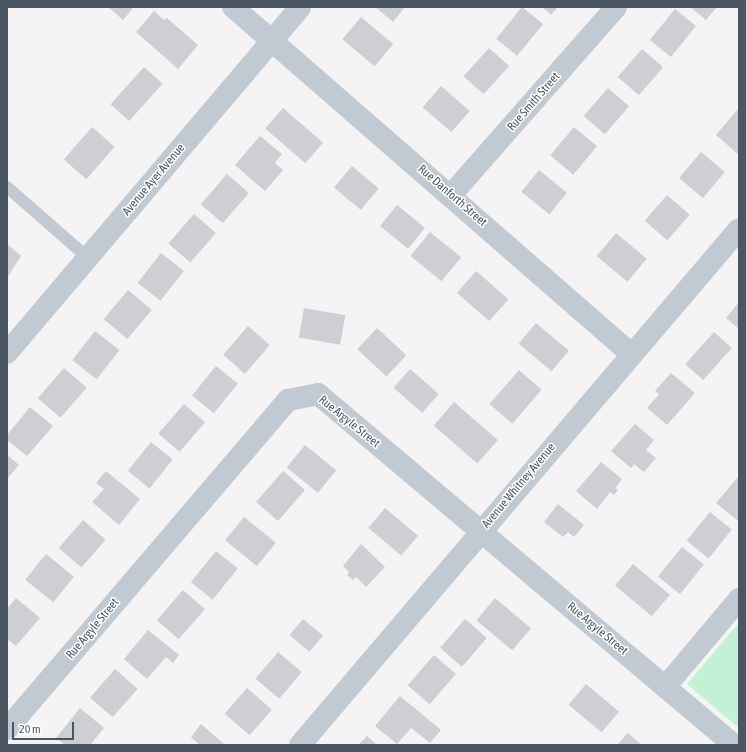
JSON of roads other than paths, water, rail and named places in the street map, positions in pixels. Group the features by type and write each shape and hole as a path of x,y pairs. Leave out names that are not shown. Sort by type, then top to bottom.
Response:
{"street":[{"name":"Rue Danforth Street","path":"233,7 273,39 630,353"},
{"name":"Avenue Ayer Avenue","path":"7,353 300,7"},
{"name":"Rue Smith Street","path":"451,195 616,7"},
{"name":"Avenue Whitney Avenue","path":"300,745 481,532 630,353 655,329 739,229"},
{"name":"Rue Argyle Street","path":"7,729 288,400 318,394 734,745"},
{"path":"665,687 739,599"}],"lane":[{"path":"7,187 88,258"}]}
